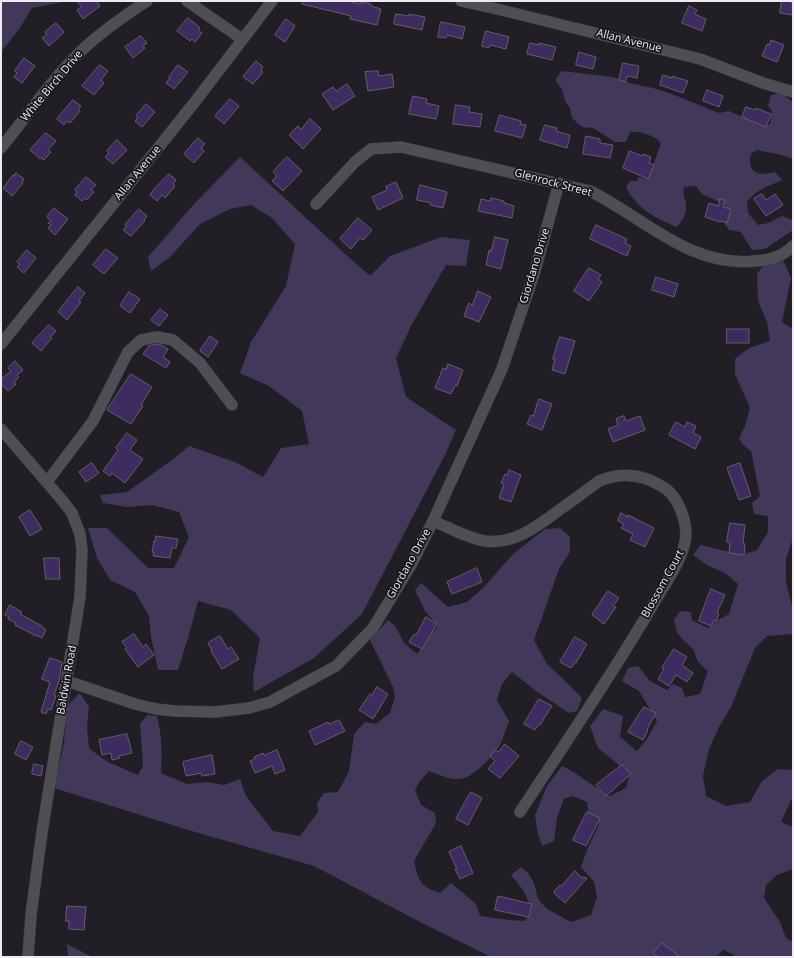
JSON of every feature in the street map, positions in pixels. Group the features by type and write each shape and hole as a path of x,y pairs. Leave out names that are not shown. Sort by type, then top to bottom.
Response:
{"street":[{"name":"White Birch Drive","path":"1,148 56,78 81,51 117,21 147,1"},
{"path":"188,1 242,39"},
{"name":"Allan Avenue","path":"1,344 194,103 272,1"},
{"name":"Allan Avenue","path":"461,1 700,59 763,83 793,92"},
{"name":"Glenrock Street","path":"316,204 355,162 371,149 401,147 590,191 609,201 655,231 688,250 708,258 743,263 770,260 786,252 793,246"},
{"name":"Giordano Drive","path":"67,681 135,704 175,711 215,712 248,708 270,702 336,666 373,628 411,565 433,520 502,369 535,271 559,183"},
{"path":"47,482 93,421 128,352 141,340 158,337 173,340 188,351 200,363 232,405"},
{"name":"Baldwin Road","path":"1,429 72,513 80,534 82,550 80,597 42,832 31,915 28,957"},
{"name":"Blossom Court","path":"433,520 469,537 497,542 513,538 533,530 599,481 612,476 625,475 638,476 653,481 665,488 674,499 682,513 686,532 684,546 677,561 634,638 520,812"}],"shaded area":[{"path":"1,1 68,1 32,8 19,29 1,52"},
{"path":"562,71 613,77 629,83 672,94 719,113 729,111 763,126 770,124 772,111 768,106 771,95 781,93 793,102 793,159 757,150 751,154 750,161 752,170 764,174 775,172 782,180 759,191 747,202 748,213 758,225 768,223 782,216 792,220 793,230 765,249 752,250 741,232 729,230 725,224 726,209 724,204 702,194 696,186 684,187 683,193 686,203 686,212 677,227 662,221 647,211 634,200 626,186 631,181 637,181 639,177 648,180 661,143 651,136 634,132 630,132 626,142 615,142 593,128 582,127 572,118 570,108 565,101 562,89 555,80"},
{"path":"240,157 370,276 390,256 441,237 470,240 466,266 446,265 412,324 396,358 406,397 456,430 445,455 362,614 314,658 254,692 253,677 260,638 231,610 198,601 178,670 158,670 151,637 149,616 135,592 110,580 97,558 88,528 107,528 148,568 174,568 189,537 179,512 152,505 127,507 103,503 100,495 127,492 189,446 235,462 263,477 281,448 309,444 302,411 269,386 240,373 251,342 286,286 295,244 272,218 251,205 230,209 200,224 170,257 151,271 148,257 195,203"},
{"path":"783,260 791,278 782,322 793,329 793,538 786,559 786,582 792,606 793,634 767,636 755,648 731,707 719,727 709,749 703,776 706,796 726,806 750,802 762,781 778,769 793,770 793,796 781,822 793,827 793,869 777,875 766,885 764,898 780,922 786,938 793,942 793,957 738,957 723,950 716,957 491,957 420,922 314,866 195,832 54,788 64,743 67,706 80,693 89,707 87,728 89,748 106,761 138,775 143,766 140,724 147,715 157,716 161,744 161,773 187,784 207,782 224,785 240,779 246,796 273,831 300,836 318,812 317,803 324,793 338,792 349,771 354,734 365,722 376,724 390,713 395,697 393,687 370,640 388,620 395,626 404,643 417,654 438,626 425,611 415,590 421,583 448,607 467,602 484,587 513,554 545,529 560,528 570,537 570,552 559,569 534,640 547,664 582,698 577,711 569,713 536,691 512,672 502,684 497,700 509,721 499,747 487,762 476,772 459,779 451,779 429,771 420,781 415,790 421,805 435,813 436,823 414,861 419,879 424,885 440,893 451,883 476,904 480,916 525,921 532,909 523,890 511,875 521,867 528,873 534,883 538,899 547,909 571,922 591,915 597,897 594,882 581,867 599,824 589,816 587,802 573,796 564,799 557,818 554,841 542,846 537,830 535,815 547,786 562,766 610,796 626,788 630,774 598,748 590,726 603,709 623,716 620,737 637,751 647,739 657,721 639,691 622,681 628,668 638,666 650,681 667,690 673,684 682,688 685,697 700,694 708,671 698,662 693,649 677,632 674,620 680,611 691,612 692,620 708,628 716,621 729,614 738,584 725,573 707,565 693,555 701,545 742,555 757,550 768,532 768,516 754,514 752,503 760,496 751,451 742,444 739,438 745,426 750,408 735,374 735,359 749,348 770,341 767,322 758,301 757,274 765,263"},
{"path":"67,944 92,957 68,957"}],"building":[{"path":"77,1 96,1 100,6 83,19 77,10 81,7"},
{"path":"303,1 348,1 361,4 361,2 371,4 371,6 381,9 377,25 350,19 351,16 302,4"},
{"path":"782,1 790,1 793,3 793,15 780,13"},
{"path":"689,6 697,10 695,14 706,19 702,31 682,23"},
{"path":"396,14 409,16 409,14 425,17 422,30 394,24"},
{"path":"188,18 200,28 198,30 202,33 195,42 192,39 190,41 177,31"},
{"path":"286,19 295,26 285,42 275,35"},
{"path":"441,22 465,27 462,39 447,35 446,38 438,37"},
{"path":"56,23 64,32 49,46 42,38 47,34 45,32"},
{"path":"486,31 509,37 506,49 490,45 489,48 482,46"},
{"path":"141,36 147,43 143,46 145,48 133,58 125,47"},
{"path":"771,40 784,45 777,62 762,56 767,44 769,45"},
{"path":"530,43 539,45 539,43 556,47 552,60 527,54"},
{"path":"579,52 596,57 593,69 576,65"},
{"path":"24,58 35,66 22,83 14,77 17,73 15,71"},
{"path":"256,61 263,67 261,70 263,72 253,84 243,77"},
{"path":"623,63 639,66 637,78 627,76 626,82 619,80"},
{"path":"100,65 108,71 101,80 104,83 94,95 82,86"},
{"path":"178,65 188,72 174,89 166,83"},
{"path":"378,71 379,76 392,74 394,87 368,91 365,72"},
{"path":"663,75 688,81 683,93 660,85"},
{"path":"347,84 355,96 333,110 322,94 333,87 336,91"},
{"path":"707,90 723,96 719,107 703,101"},
{"path":"413,96 427,99 426,103 439,106 436,119 409,114"},
{"path":"230,99 239,106 224,124 215,116"},
{"path":"73,100 81,106 78,110 80,111 70,123 67,121 64,125 57,119"},
{"path":"146,104 155,112 142,127 135,121 138,118 136,116"},
{"path":"456,105 470,107 469,112 482,114 480,127 453,124"},
{"path":"746,107 755,110 756,108 771,114 766,127 742,117"},
{"path":"500,115 521,121 520,124 526,125 522,138 495,131"},
{"path":"310,119 321,129 303,149 289,135 298,126 301,129"},
{"path":"545,125 557,128 556,131 570,135 567,148 540,140"},
{"path":"46,133 56,141 48,150 51,152 44,160 42,158 40,159 30,150"},
{"path":"586,136 600,139 600,143 613,145 610,158 583,154"},
{"path":"198,138 205,144 201,148 204,151 194,163 184,154"},
{"path":"117,140 127,150 113,164 105,157 109,153 107,151"},
{"path":"630,151 642,156 643,154 651,157 649,163 654,165 648,179 623,168"},
{"path":"287,157 302,171 283,191 272,181 277,176 273,172"},
{"path":"16,173 24,179 22,182 23,183 12,196 3,188"},
{"path":"169,174 176,180 173,184 175,186 165,198 162,195 157,201 150,195"},
{"path":"86,177 96,185 91,190 94,192 87,200 85,198 82,201 75,195 77,192 75,190"},
{"path":"396,182 403,198 378,210 372,197 387,190 386,187"},
{"path":"420,185 447,192 443,208 430,205 431,203 417,200"},
{"path":"762,194 766,200 775,194 783,205 766,216 754,199"},
{"path":"491,198 504,201 504,203 514,206 512,218 478,211 481,199 490,201"},
{"path":"720,199 725,200 723,207 731,209 727,223 705,217 709,203 718,206"},
{"path":"54,208 68,219 55,235 48,228 51,225 48,223 51,221 47,217"},
{"path":"139,209 147,216 144,220 145,221 131,236 123,230 127,226 125,225"},
{"path":"358,218 372,230 363,240 360,238 351,249 340,239"},
{"path":"596,225 627,239 625,243 631,246 627,256 590,239"},
{"path":"495,237 508,240 501,269 486,265 489,250 491,251"},
{"path":"106,249 118,258 104,274 93,265"},
{"path":"27,250 36,258 24,273 17,267 20,264 17,262"},
{"path":"589,268 601,275 598,279 602,282 589,301 574,291"},
{"path":"656,277 678,284 674,297 652,290"},
{"path":"78,287 85,293 79,301 81,302 67,320 58,312"},
{"path":"478,291 491,297 479,322 464,316 469,303 472,305"},
{"path":"129,292 140,299 130,313 120,306"},
{"path":"160,309 168,315 159,326 151,320"},
{"path":"49,325 56,331 41,351 32,343"},
{"path":"727,329 749,329 749,343 727,343"},
{"path":"210,336 218,342 208,357 200,351"},
{"path":"560,337 575,341 565,374 552,370 555,359 553,359"},
{"path":"157,344 168,349 163,357 170,362 166,368 143,354 149,346"},
{"path":"15,361 23,370 17,375 19,377 14,382 16,384 8,391 1,384 1,379 11,371 8,368"},
{"path":"448,364 463,370 457,386 455,386 451,394 435,388 443,368 446,369"},
{"path":"131,374 152,387 141,405 143,406 131,424 107,410"},
{"path":"539,399 552,404 542,430 527,424 531,415 533,416"},
{"path":"624,416 626,421 640,416 645,430 613,442 608,429 618,425 616,419"},
{"path":"676,422 685,427 687,422 696,426 693,433 701,437 695,449 669,435"},
{"path":"127,433 137,440 130,450 143,459 125,483 112,473 110,476 103,471 118,450 116,448"},
{"path":"92,463 99,473 86,482 79,472"},
{"path":"740,463 751,496 739,500 727,468"},
{"path":"509,470 521,475 511,502 499,498 504,484 501,483 505,474 507,475"},
{"path":"30,510 42,529 30,536 19,517"},
{"path":"621,513 654,528 645,547 630,540 633,534 621,528 624,524 618,521"},
{"path":"730,523 745,525 743,543 745,544 744,555 729,553 730,542 727,542"},
{"path":"156,536 178,539 176,548 172,548 170,558 153,556 154,552 152,552"},
{"path":"44,558 59,558 60,579 46,579"},
{"path":"477,568 482,582 452,594 447,582"},
{"path":"711,589 725,595 717,613 719,614 716,621 714,620 711,626 699,621"},
{"path":"608,591 619,598 613,606 616,607 604,624 592,615"},
{"path":"10,605 22,612 20,614 42,626 46,630 42,638 15,625 16,623 8,619 9,617 5,615"},
{"path":"426,617 437,624 422,649 409,642 414,634 416,635"},
{"path":"134,634 143,647 146,644 154,655 138,667 125,649 127,648 122,642"},
{"path":"220,636 228,649 231,647 239,659 222,669 208,643"},
{"path":"575,637 587,644 576,663 575,662 571,668 560,662"},
{"path":"674,649 687,657 682,665 693,673 687,682 676,675 669,686 658,679 664,669 662,668"},
{"path":"50,658 62,662 59,681 54,695 56,696 51,710 48,709 46,714 41,712 50,682 42,679"},
{"path":"377,687 388,694 373,719 359,710"},
{"path":"539,699 552,706 535,730 524,724"},
{"path":"644,707 656,713 643,740 628,732"},
{"path":"339,720 345,731 315,745 309,731 328,722 329,724"},
{"path":"127,734 132,753 119,756 120,758 112,760 111,753 102,755 99,740"},
{"path":"21,741 33,747 26,760 15,754"},
{"path":"505,744 519,756 500,778 488,769 495,761 490,756 495,750 498,752"},
{"path":"277,750 285,770 275,774 272,766 255,773 250,761 255,759 254,757 263,753 264,755"},
{"path":"212,755 215,774 202,776 201,773 186,776 183,762"},
{"path":"34,764 43,766 41,776 32,774"},
{"path":"622,765 631,774 606,796 596,785"},
{"path":"471,792 482,798 468,825 456,819"},
{"path":"587,812 600,818 586,846 573,840"},
{"path":"461,846 473,873 460,879 449,852"},
{"path":"575,871 581,877 587,878 565,903 554,893 554,891 560,885 561,886"},
{"path":"498,896 532,904 529,917 495,910"},
{"path":"67,906 86,907 84,930 69,929 69,921 66,921"},
{"path":"662,943 680,957 658,957 653,953"}]}
